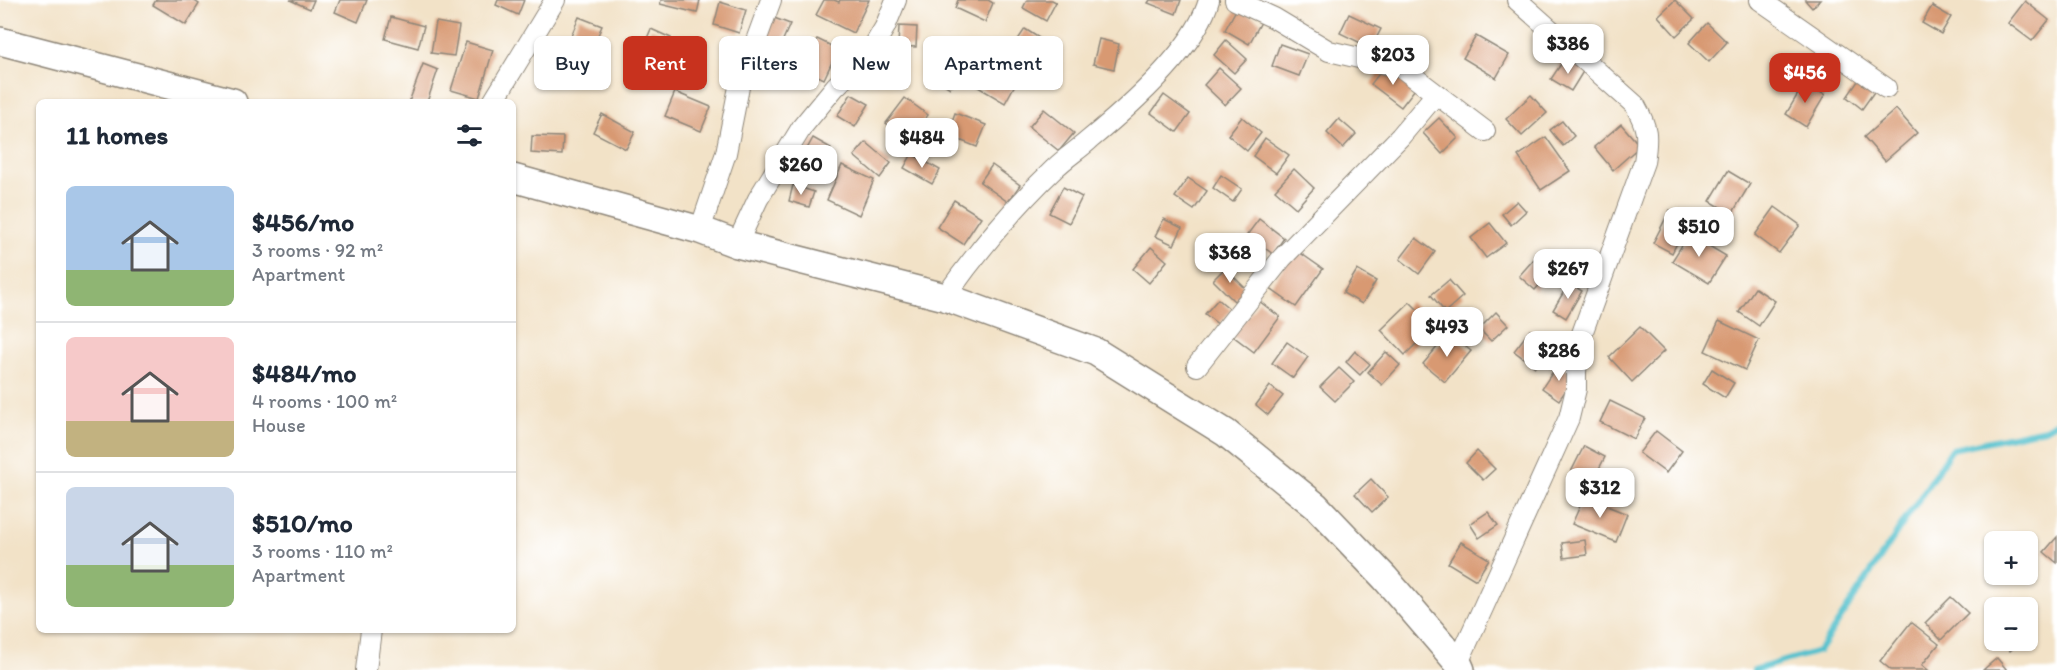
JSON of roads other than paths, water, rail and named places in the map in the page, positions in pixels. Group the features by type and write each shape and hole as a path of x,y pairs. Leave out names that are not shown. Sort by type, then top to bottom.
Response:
{"main road":[{"path":"0,41 222,99"},
{"path":"516,179 700,230 737,244 945,297 1096,352 1226,433 1316,506 1386,578 1459,666"}],"street":[{"path":"495,99 555,0"},
{"path":"700,230 726,153 739,87 771,0"},
{"path":"737,244 758,199 802,127 835,87 869,54 885,27 896,0"},
{"path":"945,297 1011,211 1056,166 1091,139 1134,100 1174,59 1192,38 1209,0"},
{"path":"1235,0 1274,18 1329,51 1402,68 1485,132"},
{"path":"1459,666 1569,418 1576,389 1579,342 1644,162 1647,143 1646,124 1635,105 1517,0"},
{"path":"1760,0 1886,88"},
{"path":"1197,366 1282,258 1400,137 1436,94"},
{"path":"366,670 371,633"}],"waterway":[{"path":"1754,670 1819,651 1952,449 2045,429 2057,422"}]}
